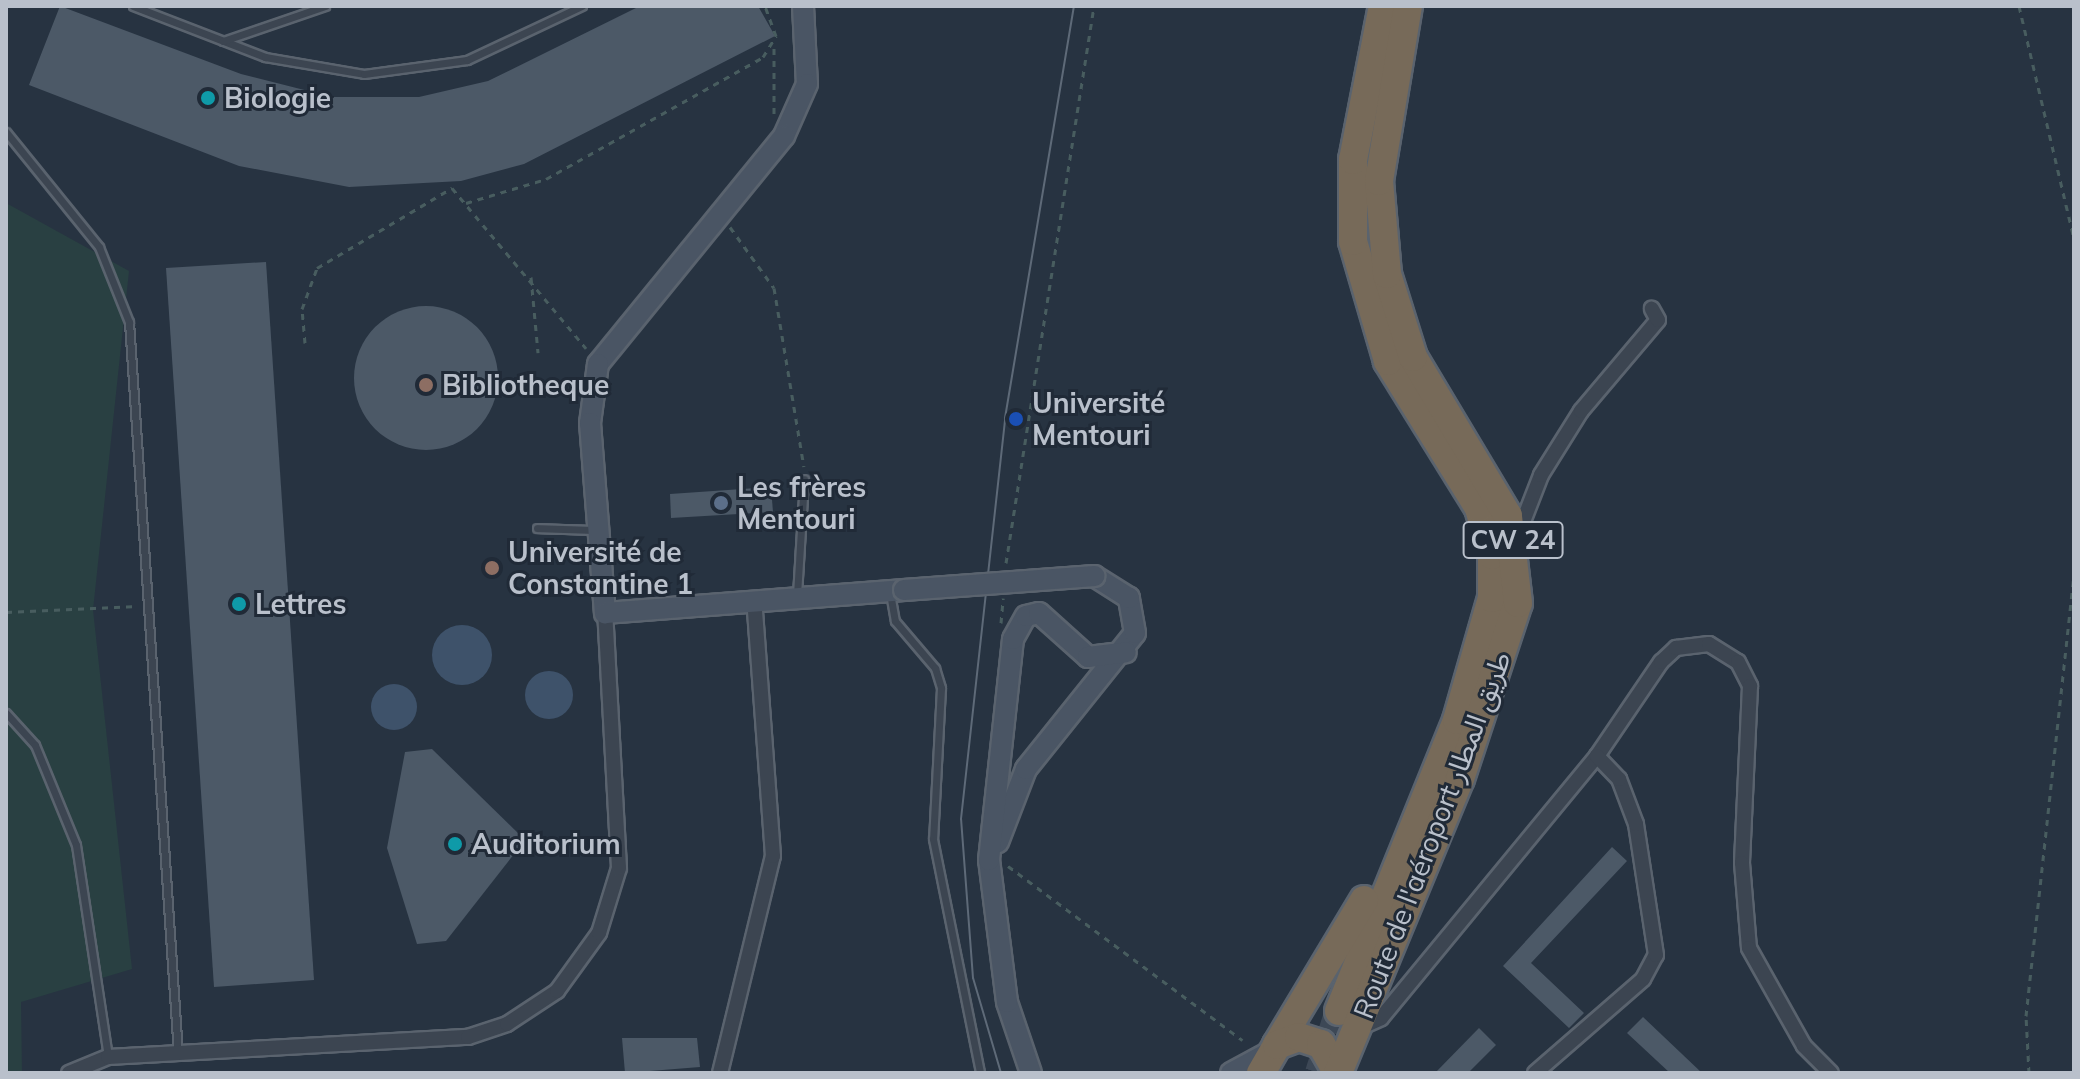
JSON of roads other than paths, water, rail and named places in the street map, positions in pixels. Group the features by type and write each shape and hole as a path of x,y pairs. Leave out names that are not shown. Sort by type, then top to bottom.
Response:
{"highway":[{"name":"Route de l'aéroport طريق المطار","path":"1338,1073 1347,1020 1485,639 1492,598 1486,530 1465,480 1388,361 1353,241 1353,160 1383,6"},
{"name":"Route de l'aéroport طريق المطار","path":"1347,1020 1501,667 1518,603 1514,545 1491,483 1413,357 1387,274 1379,181 1408,6"},
{"name":"CW 24","path":"1269,1057 1361,906 1450,697 1485,639"},
{"path":"1269,1057 1311,1039 1330,1052 1338,1073"}],"street":[{"path":"69,1073 108,1057 468,1037 524,1016 569,980 599,933 619,868 600,530 590,423 598,364 782,139 807,84 803,6"},
{"path":"1514,545 1541,475 1581,411 1658,320 1652,309"},
{"path":"605,613 1094,576 1123,591 1133,606 1135,633 1126,652 1026,769 989,860"},
{"path":"720,1073 773,856 754,600"},
{"path":"1031,1073 1007,1002 989,860 1018,624 1039,613 1088,657 1126,652"},
{"path":"1347,1020 1381,1018 1597,756 1676,648 1709,644 1738,662 1752,709 1745,930 1754,960 1804,1046 1831,1073"},
{"path":"1535,1073 1643,979 1656,955 1636,824 1619,779 1597,756"},
{"path":"1231,1073 1269,1057"}],"lane":[{"path":"133,6 221,41 302,65 403,72 488,53 582,6"},
{"path":"221,41 325,6"},
{"path":"6,132 87,230 122,294 149,605 178,1053"},
{"path":"797,597 804,479"},
{"path":"537,528 600,530"},
{"path":"897,590 890,612 941,688 933,839 980,1073"},
{"path":"6,713 35,745 76,845 108,1057"}],"water":[{"path":"462,625 474,627 483,634 490,643 490,667 483,676 474,683 462,685 450,683 441,676 434,667 432,655 434,643 441,634 450,627"},
{"path":"549,671 566,678 573,695 566,712 549,719 532,712 525,695 532,678"},
{"path":"394,684 411,690 417,707 411,724 394,730 377,724 371,707 377,690"}],"tunnel":[{"path":"1319,1073 1339,1011"}],"tram line":[{"path":"1001,1073 973,978 961,819 1005,418 1074,6"}],"place":[{"name":"Biologie","path":"208,98"},
{"name":"Bibliotheque","path":"426,385"},
{"name":"Université Mentouri","path":"1016,419"},
{"name":"Les frères Mentouri","path":"721,503"},
{"name":"Université de Constantine 1","path":"492,568"},
{"name":"Lettres","path":"239,604"},
{"name":"Auditorium","path":"455,844"}]}
